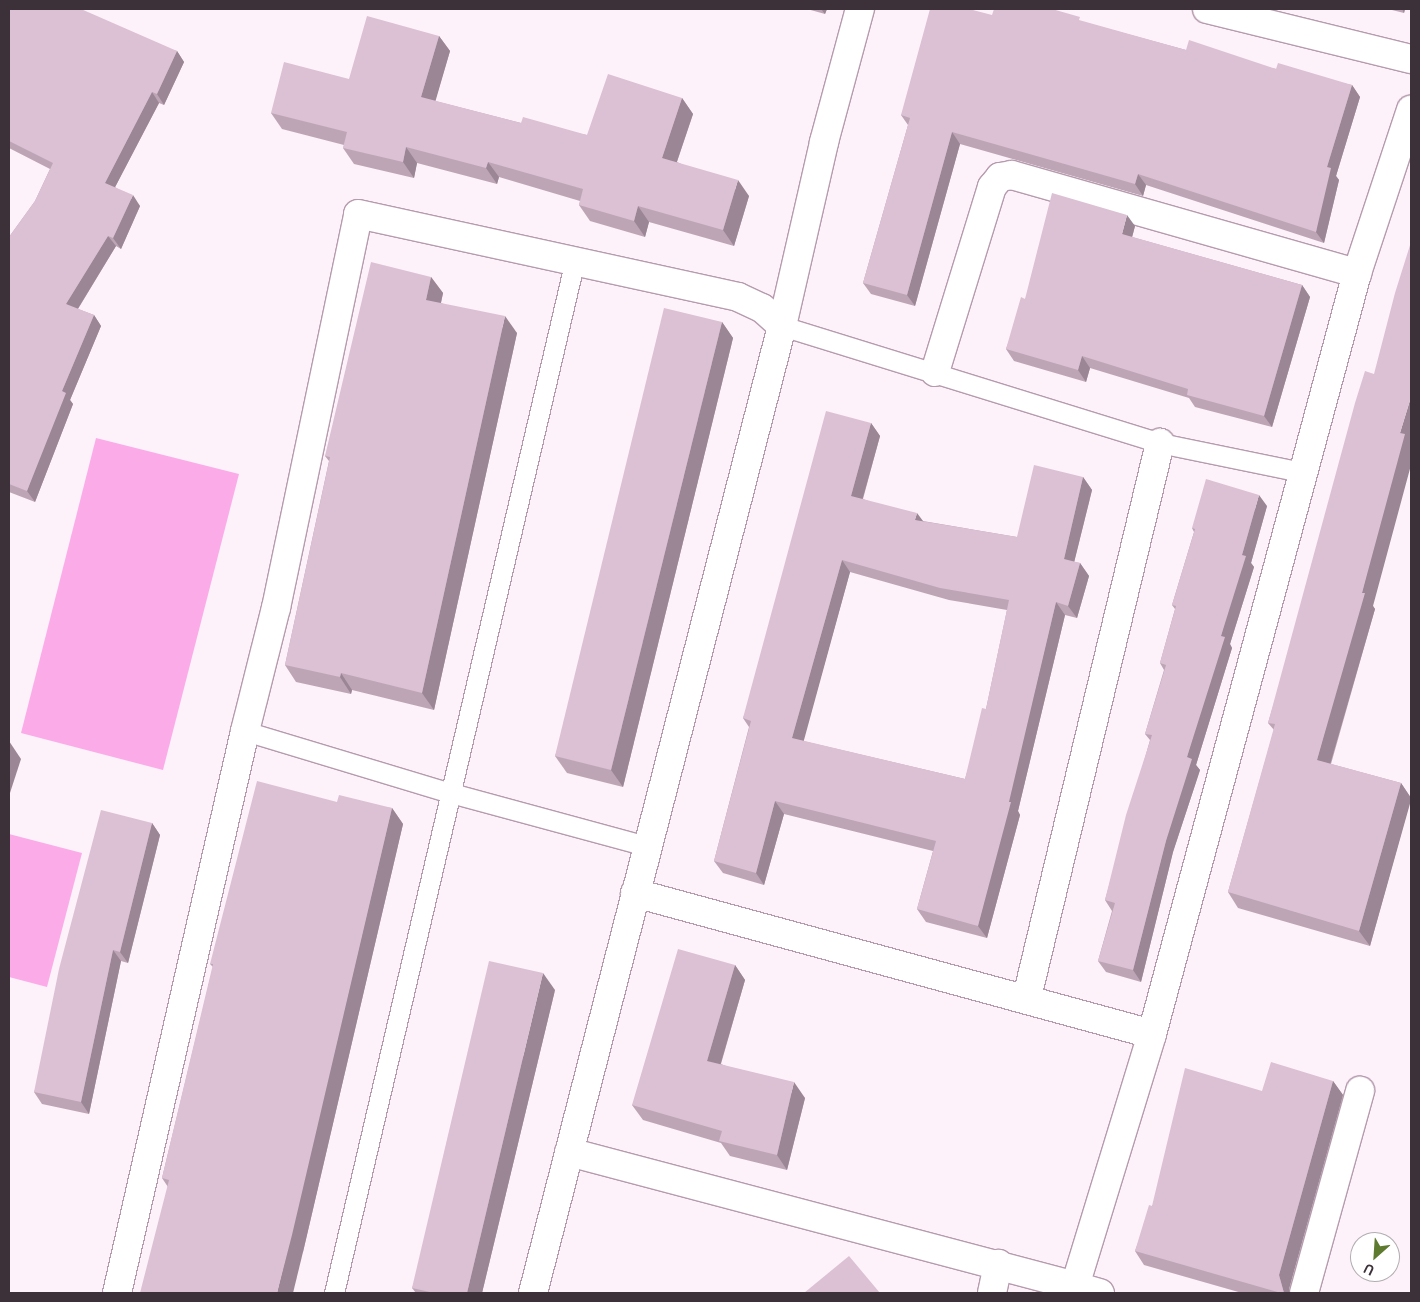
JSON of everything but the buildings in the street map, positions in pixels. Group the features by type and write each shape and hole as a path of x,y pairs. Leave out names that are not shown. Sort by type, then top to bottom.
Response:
{"street":[{"path":"533,1293 646,846 782,326 824,142 860,9"},
{"path":"1207,9 1411,60"},
{"path":"569,1152 998,1264 1088,1290 1152,1034 1306,474 1357,273 1411,110"},
{"path":"936,372 992,187 1000,177 1012,175 1357,273"},
{"path":"117,1293 245,731 276,608 358,214 738,297 762,308 782,326"},
{"path":"1027,998 1160,443"},
{"path":"635,893 1027,998 1152,1034"},
{"path":"1304,1293 1360,1091"},
{"path":"992,1293 998,1264"}],"lane":[{"path":"334,1293 575,260"},
{"path":"782,326 936,372 1160,443 1306,474"},
{"path":"245,731 451,793 646,846"}],"shaded area":[{"path":"96,438 239,474 163,770 21,733"},
{"path":"9,834 82,853 47,987 9,977"}]}
